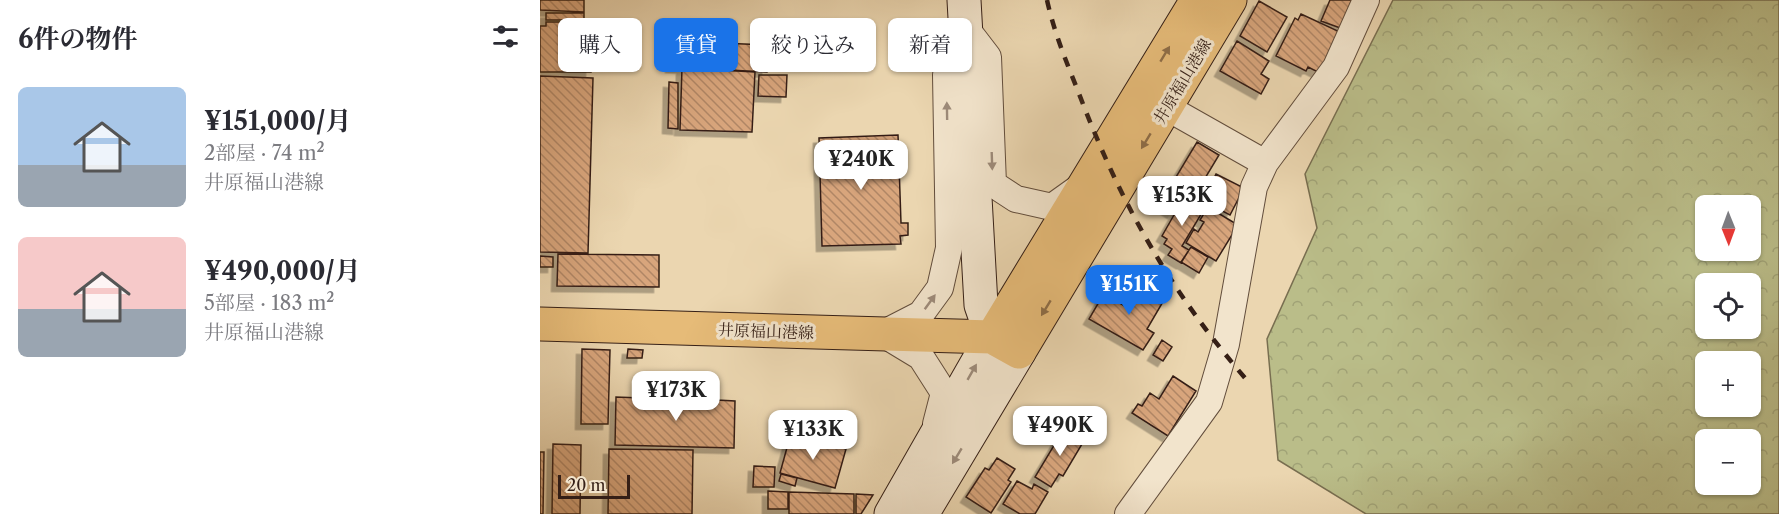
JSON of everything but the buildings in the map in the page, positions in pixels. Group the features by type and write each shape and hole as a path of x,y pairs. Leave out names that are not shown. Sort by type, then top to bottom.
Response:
{"main road":[{"name":"井原福山港線","path":"1006,345 1154,101 1197,0"},
{"name":"井原福山港線","path":"1006,345 1087,183 1154,101 1230,0"},
{"name":"井原福山港線","path":"540,324 882,334 1006,345"}],"street":[{"path":"1128,514 1209,402 1226,344 1254,187 1264,164 1336,68 1366,0"},
{"path":"964,14 988,57 993,184 1016,199 1052,207 1087,183"},
{"path":"882,334 921,314 940,288 949,248 946,75 964,14"},
{"path":"964,14 981,305 1006,345"},
{"path":"1154,101 1264,164"},
{"path":"882,334 921,357 944,393 932,441"},
{"path":"891,514 932,441 1006,345"},
{"path":"922,514 1006,345"}],"green space":[{"path":"1393,0 1779,0 1779,514 1366,514 1278,460 1267,339 1317,228 1305,174"}],"railway":[{"path":"1047,0 1053,24 1094,133 1131,210 1172,282 1222,351 1251,385"}]}
